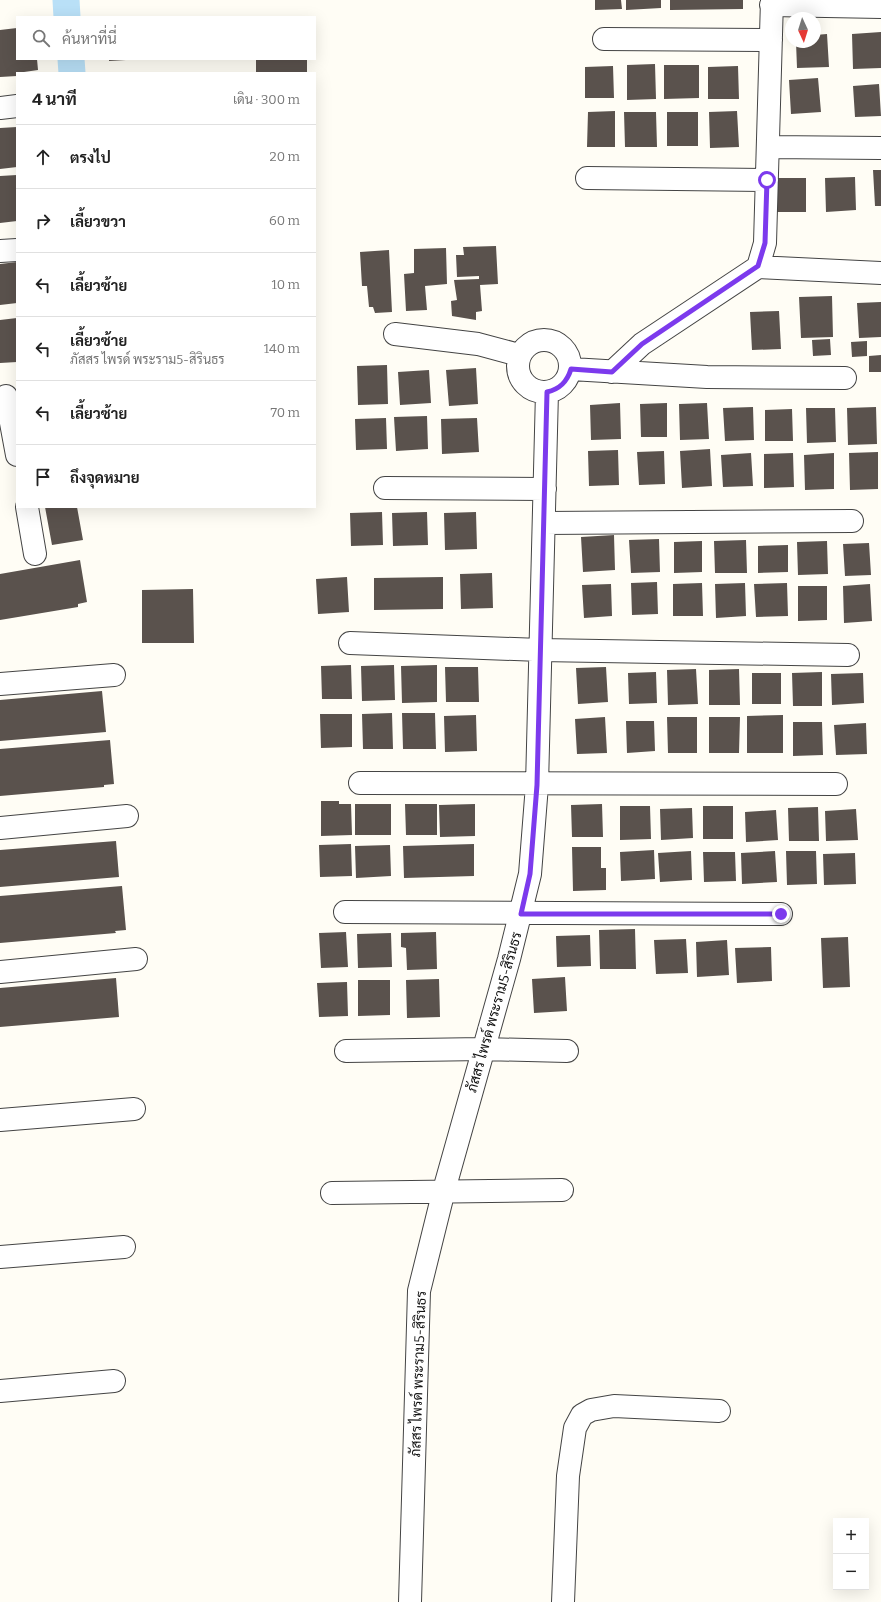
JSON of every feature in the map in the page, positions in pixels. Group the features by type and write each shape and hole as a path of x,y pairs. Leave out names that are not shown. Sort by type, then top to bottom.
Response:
{"street":[{"path":"758,266 765,243 772,2 881,7"},
{"path":"604,39 770,40"},
{"path":"0,108 16,106"},
{"path":"768,147 881,148"},
{"path":"586,178 767,180"},
{"path":"0,251 16,250"},
{"path":"612,372 642,344 758,266 881,273"},
{"path":"395,334 478,344 519,356"},
{"path":"538,339 551,340 562,346 569,356 571,369 568,377 556,390 547,392 536,391 526,385 520,377 517,366 519,356 527,345 538,339"},
{"path":"571,369 707,377 844,378"},
{"name":"ภัสสร ไพรด์ พระราม5-สิรินธร","path":"410,1602 419,1291 444,1190 521,914 530,874 537,785 547,392"},
{"path":"8,396 16,448"},
{"path":"385,488 545,489"},
{"path":"27,508 35,554"},
{"path":"544,523 852,521"},
{"path":"350,643 540,650 848,655"},
{"path":"0,684 114,675"},
{"path":"360,783 537,785 836,784"},
{"path":"0,828 127,816"},
{"path":"345,912 781,914"},
{"path":"0,972 136,959"},
{"path":"346,1051 483,1049 567,1051"},
{"path":"0,1120 134,1109"},
{"path":"332,1193 444,1190 562,1190"},
{"path":"0,1257 124,1247"},
{"path":"0,1391 114,1382"},
{"path":"563,1602 568,1476 575,1428 582,1415 591,1410 614,1406 719,1411"}],"building":[{"path":"595,0 621,0 622,9 595,10"},
{"path":"626,0 661,0 661,8 626,10"},
{"path":"670,0 743,0 743,9 670,10"},
{"path":"16,28 16,60 37,60 38,70 16,72 16,76 0,77 0,30"},
{"path":"881,32 881,68 853,69 852,34"},
{"path":"821,34 827,34 829,67 797,68 796,48 821,48"},
{"path":"256,60 307,60 307,72 256,72"},
{"path":"655,64 656,99 627,100 627,65"},
{"path":"664,65 699,65 699,98 664,99"},
{"path":"613,66 614,98 585,98 585,67"},
{"path":"738,66 739,99 708,99 708,67"},
{"path":"818,78 821,112 791,114 789,80"},
{"path":"879,84 881,116 855,117 853,86"},
{"path":"615,111 615,147 587,147 588,112"},
{"path":"737,111 739,147 710,148 709,112"},
{"path":"624,112 656,112 657,147 625,147"},
{"path":"667,112 698,112 698,146 667,146"},
{"path":"16,127 16,167 0,169 0,128"},
{"path":"873,170 881,170 881,206 875,206"},
{"path":"16,175 16,221 0,223 0,176"},
{"path":"855,177 856,210 826,212 825,178"},
{"path":"774,178 806,178 806,212 774,212"},
{"path":"496,246 498,284 480,285 482,311 476,312 476,320 452,316 451,301 457,300 454,280 479,279 479,276 457,277 456,255 464,255 463,247"},
{"path":"446,248 447,284 425,286 427,310 406,311 404,274 414,273 414,249"},
{"path":"389,250 392,312 375,313 373,307 369,307 367,286 362,286 360,252"},
{"path":"16,262 16,303 0,305 0,264"},
{"path":"832,296 833,337 801,338 799,297"},
{"path":"881,302 881,337 859,338 857,303"},
{"path":"779,311 781,349 752,350 750,312"},
{"path":"16,318 16,362 0,363 0,320"},
{"path":"830,339 831,355 813,356 812,340"},
{"path":"867,341 867,356 852,357 851,342"},
{"path":"881,355 881,372 869,372 869,356"},
{"path":"387,365 388,404 358,405 357,366"},
{"path":"476,368 478,404 449,406 446,370"},
{"path":"429,370 431,403 400,405 398,372"},
{"path":"620,403 621,439 591,440 590,405"},
{"path":"667,403 667,437 641,437 640,404"},
{"path":"707,403 709,439 680,440 679,404"},
{"path":"753,407 754,440 725,441 723,408"},
{"path":"876,407 877,444 848,445 847,408"},
{"path":"806,408 835,408 836,442 807,443"},
{"path":"792,409 793,441 765,441 765,410"},
{"path":"427,416 428,449 396,451 394,417"},
{"path":"386,418 387,449 356,450 355,419"},
{"path":"477,418 479,452 442,454 441,419"},
{"path":"710,449 712,486 682,488 680,451"},
{"path":"618,450 619,485 589,486 588,451"},
{"path":"664,451 665,484 639,485 637,452"},
{"path":"878,452 878,489 850,490 849,453"},
{"path":"751,453 753,486 723,487 721,455"},
{"path":"793,453 794,487 764,488 764,454"},
{"path":"834,453 834,489 805,490 804,455"},
{"path":"45,508 77,508 83,540 52,545"},
{"path":"382,512 383,545 351,546 350,513"},
{"path":"427,512 428,545 393,546 392,513"},
{"path":"476,512 477,549 445,550 444,513"},
{"path":"614,535 615,570 583,572 581,537"},
{"path":"659,539 660,572 631,573 629,540"},
{"path":"746,540 747,573 715,573 714,541"},
{"path":"702,541 702,572 674,573 674,542"},
{"path":"827,541 828,574 798,575 797,542"},
{"path":"869,543 871,575 845,576 843,544"},
{"path":"788,545 788,572 758,573 758,546"},
{"path":"80,560 87,602 78,604 78,607 0,620 0,574"},
{"path":"492,573 493,608 461,609 460,574"},
{"path":"347,577 349,612 318,614 316,579"},
{"path":"443,577 443,609 374,610 374,578"},
{"path":"657,582 658,614 632,615 631,583"},
{"path":"702,583 703,616 673,616 673,584"},
{"path":"745,583 746,616 716,618 715,584"},
{"path":"787,583 788,616 756,617 754,584"},
{"path":"611,584 612,616 584,618 582,585"},
{"path":"870,584 872,621 844,623 843,586"},
{"path":"798,586 827,586 827,620 798,621"},
{"path":"193,589 194,643 142,643 142,590"},
{"path":"351,665 352,699 322,699 321,666"},
{"path":"394,665 395,700 362,701 361,666"},
{"path":"437,665 437,702 402,703 401,666"},
{"path":"445,667 478,667 479,702 446,702"},
{"path":"606,667 608,702 578,704 576,668"},
{"path":"696,669 698,704 668,705 667,670"},
{"path":"739,669 740,705 709,705 709,670"},
{"path":"656,672 657,703 629,704 628,673"},
{"path":"822,672 822,706 793,706 792,673"},
{"path":"752,673 781,673 781,704 752,704"},
{"path":"863,673 864,703 832,705 831,674"},
{"path":"102,691 106,732 0,741 0,700"},
{"path":"392,713 393,749 363,749 362,714"},
{"path":"402,713 435,713 436,749 403,749"},
{"path":"320,714 352,714 352,747 321,748"},
{"path":"476,715 477,751 445,752 444,716"},
{"path":"783,715 783,753 747,753 747,716"},
{"path":"605,717 607,753 577,754 575,719"},
{"path":"667,717 697,717 697,753 668,753"},
{"path":"709,717 740,717 739,753 709,753"},
{"path":"626,721 654,721 655,751 627,753"},
{"path":"793,722 822,722 823,755 793,756"},
{"path":"866,723 867,754 836,755 834,725"},
{"path":"110,740 114,784 104,785 104,787 0,796 0,749"},
{"path":"321,801 339,801 339,804 351,804 352,835 321,836"},
{"path":"355,804 391,804 391,835 355,835"},
{"path":"405,804 437,804 437,835 406,835"},
{"path":"475,804 475,836 440,837 439,805"},
{"path":"602,804 603,837 572,837 571,805"},
{"path":"620,806 650,806 651,839 620,840"},
{"path":"703,806 733,806 733,839 703,839"},
{"path":"818,807 819,841 789,841 788,808"},
{"path":"692,808 693,838 661,840 660,809"},
{"path":"856,809 858,840 826,841 825,811"},
{"path":"776,810 778,840 746,842 745,812"},
{"path":"116,841 119,877 0,887 0,850"},
{"path":"351,844 352,876 320,877 319,845"},
{"path":"474,844 474,876 404,878 403,846"},
{"path":"390,845 391,876 356,878 355,846"},
{"path":"572,847 601,847 601,868 606,868 606,890 573,891"},
{"path":"654,850 655,879 621,881 620,852"},
{"path":"691,851 692,880 660,882 658,853"},
{"path":"775,851 777,882 742,884 741,853"},
{"path":"786,851 816,851 817,884 787,885"},
{"path":"703,852 735,852 736,881 704,882"},
{"path":"855,853 856,884 824,885 823,854"},
{"path":"122,886 126,930 115,931 116,933 0,943 0,896"},
{"path":"635,929 636,969 600,969 599,930"},
{"path":"346,932 348,967 321,968 319,933"},
{"path":"436,932 437,969 407,970 406,948 401,947 401,933"},
{"path":"391,933 392,967 358,968 357,934"},
{"path":"590,935 591,966 557,967 556,936"},
{"path":"848,937 850,987 823,988 821,938"},
{"path":"686,939 688,973 656,974 654,940"},
{"path":"727,940 729,975 697,977 696,942"},
{"path":"771,947 772,981 737,983 735,948"},
{"path":"565,977 567,1011 534,1013 532,979"},
{"path":"116,978 119,1017 0,1027 0,988"},
{"path":"439,979 440,1017 407,1018 406,980"},
{"path":"358,980 390,980 390,1015 358,1016"},
{"path":"347,982 348,1016 319,1017 317,983"}],"waterway":[{"path":"66,0 67,16"},
{"path":"71,60 72,72"}],"route":[{"path":"767,180 765,243 758,266 731,286 642,344 612,372 571,369 563,384 556,390 547,392 537,785 530,874 521,914 781,914"}]}
